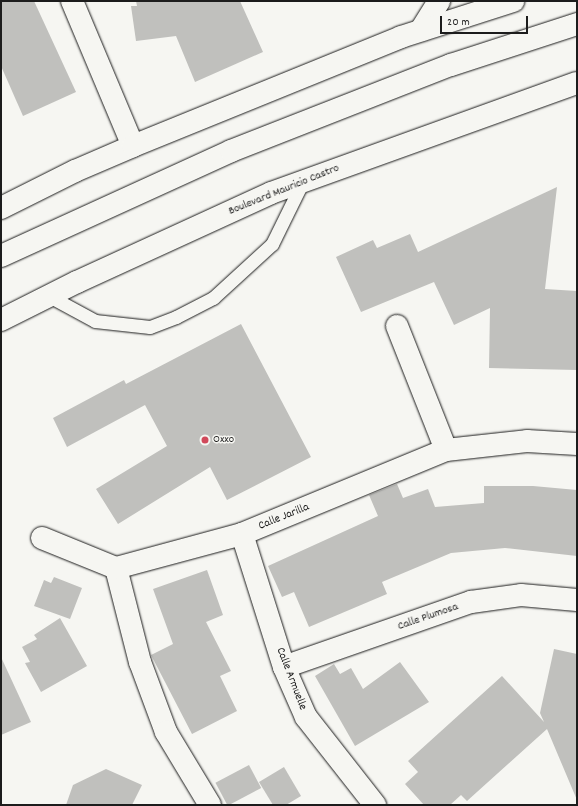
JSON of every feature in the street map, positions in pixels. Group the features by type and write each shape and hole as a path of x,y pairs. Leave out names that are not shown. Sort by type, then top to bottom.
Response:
{"street":[{"path":"72,1 133,146"},
{"path":"421,30 439,1"},
{"path":"6,202 133,146 421,30 513,1"},
{"path":"1,256 231,151 450,65 577,24"},
{"name":"Boulevard Mauricio Castro","path":"1,320 170,239 303,181 577,82"},
{"path":"397,326 446,450"},
{"name":"Calle Jarilla","path":"116,568 242,534 446,450 527,441 577,444"},
{"name":"Calle Armuelle","path":"242,534 284,667 306,717 375,805"},
{"path":"42,538 116,568 140,662 166,732 210,805"},
{"name":"Calle Plumosa","path":"284,667 471,602 521,595 577,600"}],"lane":[{"path":"49,296 95,321 150,327 176,316 213,298 272,244 303,181"}],"building":[{"path":"1,1 34,1 76,92 23,116 1,66"},
{"path":"136,1 240,1 263,52 195,82 176,36 136,41 131,6 137,6"},
{"path":"557,187 545,289 577,291 577,370 489,368 490,308 454,325 434,282 361,312 336,257 373,240 377,248 410,234 418,252"},
{"path":"241,324 311,457 227,500 210,467 118,524 96,489 167,446 145,405 67,447 53,418 124,380 126,384"},
{"path":"397,484 403,498 428,489 435,507 484,503 484,486 533,486 577,490 577,556 505,548 451,553 382,582 387,594 309,627 294,592 282,597 268,566 378,516 369,495"},
{"path":"207,570 223,615 206,622 231,671 220,676 237,711 192,734 151,655 173,644 153,589"},
{"path":"54,577 82,588 70,619 34,606 44,580 51,583"},
{"path":"60,618 87,666 41,692 25,663 30,662 22,647 37,639 34,635"},
{"path":"554,649 577,654 577,800 547,729 467,801 461,795 450,805 424,805 405,784 418,772 408,761 502,676 544,722 540,713"},
{"path":"1,657 31,722 1,735"},
{"path":"400,662 429,702 355,746 315,676 334,664 340,674 351,668 363,689"},
{"path":"249,765 261,788 227,805 215,783"},
{"path":"284,767 301,796 286,805 273,805 259,782"},
{"path":"106,769 142,785 132,805 66,805 73,785"}],"place":[{"name":"Oxxo","path":"205,440"}]}
